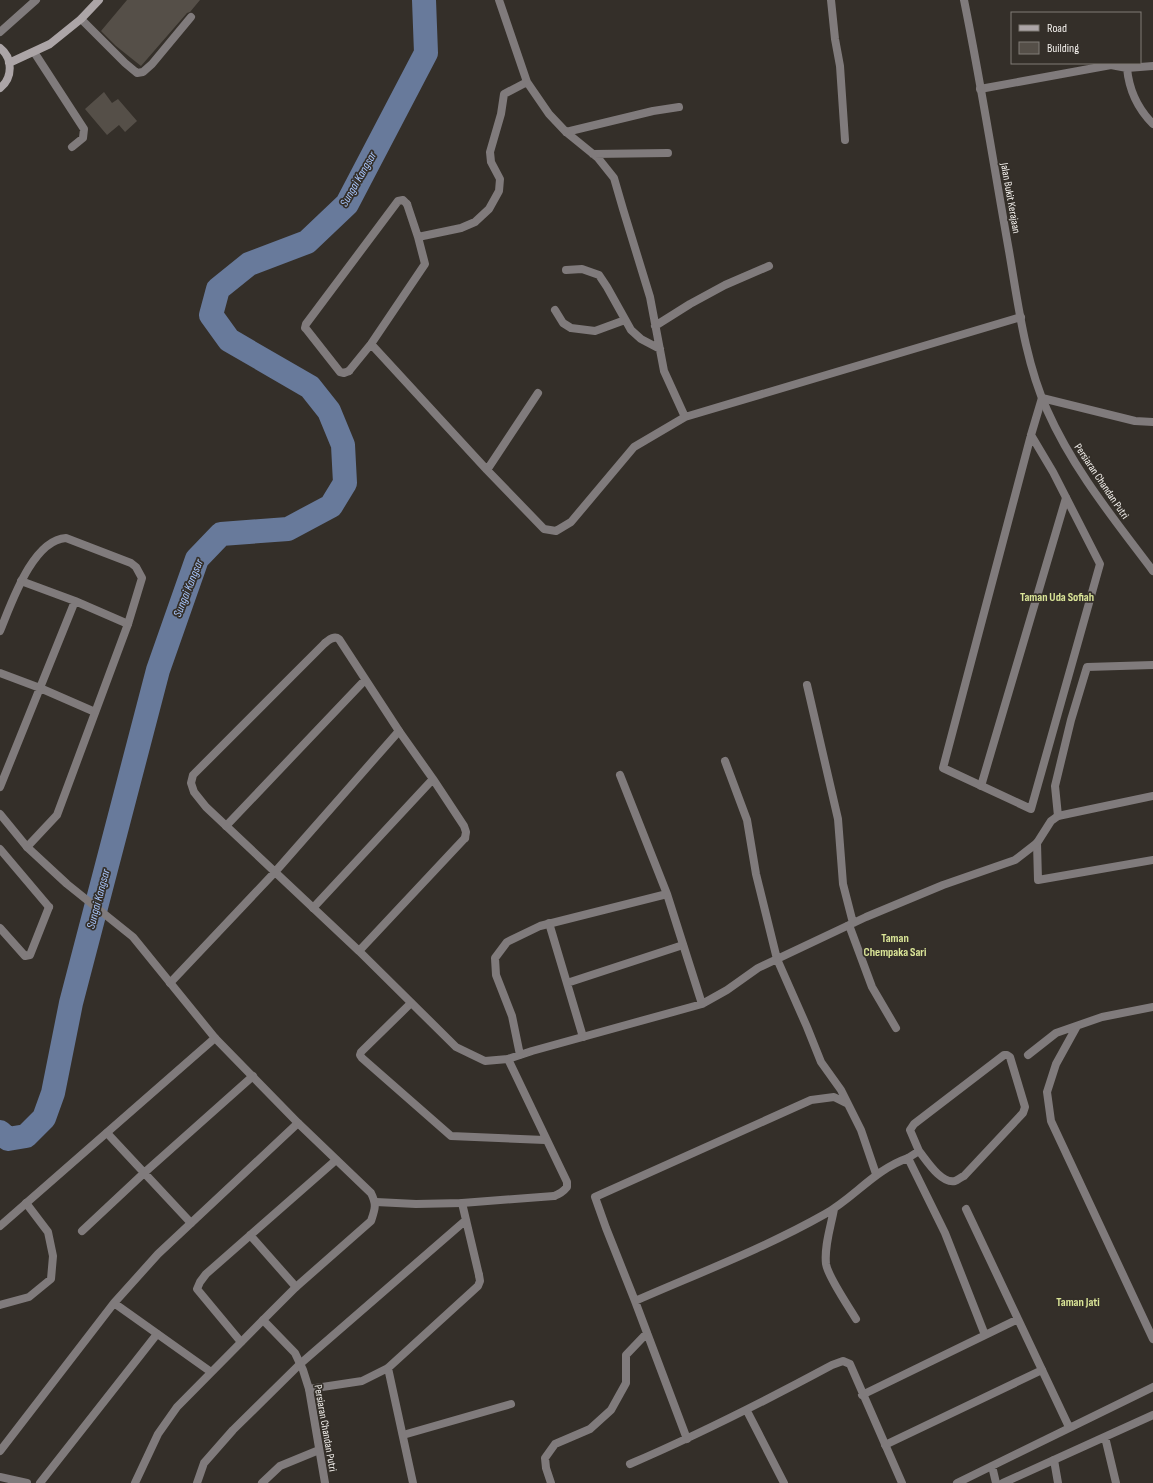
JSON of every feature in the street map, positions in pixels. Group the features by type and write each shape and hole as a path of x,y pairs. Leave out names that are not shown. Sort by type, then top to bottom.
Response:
{"main road":[{"path":"10,64 50,44 81,19 99,0"},
{"path":"0,48 7,56 10,64 10,71 7,79 0,88"}],"street":[{"path":"0,32 36,0"},
{"path":"499,0 527,82 549,114 566,132 598,158 614,178 650,297 664,371 685,417"},
{"path":"832,0 835,39 840,66 845,140"},
{"name":"Jalan Bukit Kerajaan","path":"964,0 1021,317 1042,398"},
{"path":"81,19 137,74 143,72 152,64 191,17"},
{"path":"34,52 84,129 83,138 72,146"},
{"path":"980,89 1111,65 1127,68 1153,66"},
{"path":"1127,68 1128,79 1134,99 1143,114 1153,124"},
{"path":"418,237 461,228 475,222 489,209 499,191 500,179 491,162 490,152 501,114 504,94 527,82"},
{"path":"566,132 653,111 679,107"},
{"path":"593,154 668,153"},
{"path":"403,200 407,204 418,237 425,262 424,266 371,344 349,371 344,373 340,372 305,328 306,324 398,201 403,200"},
{"path":"655,326 690,304 725,285 769,266"},
{"path":"566,270 582,269 599,275 631,330 636,335 660,349"},
{"path":"555,310 563,323 570,328 595,331 625,320"},
{"path":"371,344 487,470 544,529 556,531 571,522 634,447 685,417 1021,317"},
{"path":"487,470 538,393"},
{"path":"1031,435 1053,472 1100,564 1031,809 943,768 1031,435 1042,398 1135,421 1153,422"},
{"name":"Persiaran Chandan Putri","path":"1042,398 1046,409 1082,474 1101,502 1153,571"},
{"path":"981,786 1066,498"},
{"path":"0,631 29,566 46,548 60,539 66,538 131,563 136,567 142,578 128,624 57,815 27,847"},
{"path":"21,582 75,601 128,624"},
{"path":"0,787 75,601"},
{"path":"359,951 464,838 466,832 464,826 433,779 399,731 338,638 331,638 193,775 190,783 194,792 206,807 359,951 456,1047 486,1061 508,1059 702,1004 727,990 758,968 851,924 943,885 1016,860 1037,843 1051,821 1058,816 1153,796"},
{"path":"1058,816 1055,786 1086,667 1153,665"},
{"path":"0,673 40,688 95,712"},
{"path":"226,826 365,680"},
{"path":"807,685 838,820 843,884 851,924 872,987 896,1028"},
{"path":"170,983 275,872 399,731"},
{"path":"725,761 747,820 756,874 777,959 821,1062 841,1090 861,1130 876,1174"},
{"path":"620,775 667,894 702,1004"},
{"path":"313,908 433,779"},
{"path":"0,814 27,847 67,884 133,937 215,1038 336,1160 371,1193 376,1202 371,1221 296,1287 210,1372 177,1407 158,1434 135,1483"},
{"path":"1037,843 1038,880 1153,860"},
{"path":"0,849 50,907 30,955 25,956 0,928"},
{"path":"520,1055 512,1016 496,975 495,958 507,942 549,923 667,894"},
{"path":"549,923 583,1037"},
{"path":"567,983 683,945"},
{"path":"411,1003 361,1052 360,1055 362,1058 451,1136 545,1140"},
{"path":"1028,1055 1056,1033 1102,1017 1153,1007"},
{"path":"1077,1026 1056,1064 1047,1092 1051,1122 1153,1339"},
{"path":"0,1226 215,1038"},
{"path":"1004,1055 1010,1057 1024,1102 1023,1113 964,1176 956,1181 948,1181 942,1178 919,1151 910,1130 914,1124 1004,1055"},
{"path":"376,1202 416,1204 462,1203 554,1196 560,1194 567,1187 567,1182 545,1140 508,1059"},
{"path":"82,1231 252,1076"},
{"path":"687,1439 595,1197 811,1100 834,1097 848,1104"},
{"path":"0,1451 114,1303 158,1254 298,1122"},
{"path":"107,1133 191,1223"},
{"path":"635,1301 734,1258 814,1220 834,1209 876,1174 919,1151"},
{"path":"908,1158 944,1233 985,1335"},
{"path":"241,1342 197,1289 200,1282 206,1274 336,1160"},
{"path":"0,1305 29,1297 51,1279 53,1256 48,1232 26,1203"},
{"path":"309,1389 362,1381 388,1368 478,1286 480,1281 479,1275 462,1203"},
{"path":"834,1209 826,1252 827,1266 856,1319"},
{"path":"966,1209 1069,1428"},
{"path":"197,1483 204,1463 233,1430 300,1364 466,1220"},
{"path":"250,1235 296,1287"},
{"path":"114,1303 210,1372"},
{"path":"862,1395 1018,1319"},
{"name":"Persiaran Chandan Putri","path":"263,1320 295,1353 300,1364 309,1389 325,1483"},
{"path":"551,1483 546,1468 545,1458 556,1444 590,1429 610,1410 626,1383 626,1355 647,1332"},
{"path":"40,1483 157,1334"},
{"path":"630,1464 747,1411 832,1365 843,1361 850,1364 862,1395 902,1483"},
{"path":"388,1368 404,1435 413,1483"},
{"path":"885,1446 1042,1370"},
{"path":"956,1483 1153,1387"},
{"path":"404,1435 511,1404"},
{"path":"747,1411 784,1483"},
{"path":"1002,1483 1153,1415"},
{"path":"1105,1436 1116,1483"},
{"path":"262,1483 280,1466 319,1450"},
{"path":"1054,1460 1058,1483"},
{"path":"992,1466 996,1483"},
{"path":"0,1477 27,1483"}],"building":[{"path":"127,0 200,0 141,66 116,46 101,31"},
{"path":"104,92 112,103 118,99 137,121 125,132 119,125 107,135 85,109"}],"waterway":[{"name":"Sungai Kangsar","path":"0,1132 8,1139 26,1136 44,1118 53,1093 71,1003 158,670 197,559 221,534 288,529 331,506 345,483 343,445 329,411 310,387 229,340 211,315 218,289 249,264 307,242 347,204 426,53 424,0"}],"district":[{"name":"Taman Uda Sofiah","path":"1057,597"},
{"name":"Taman Chempaka Sari","path":"895,945"},
{"name":"Taman Jati","path":"1078,1302"}]}
